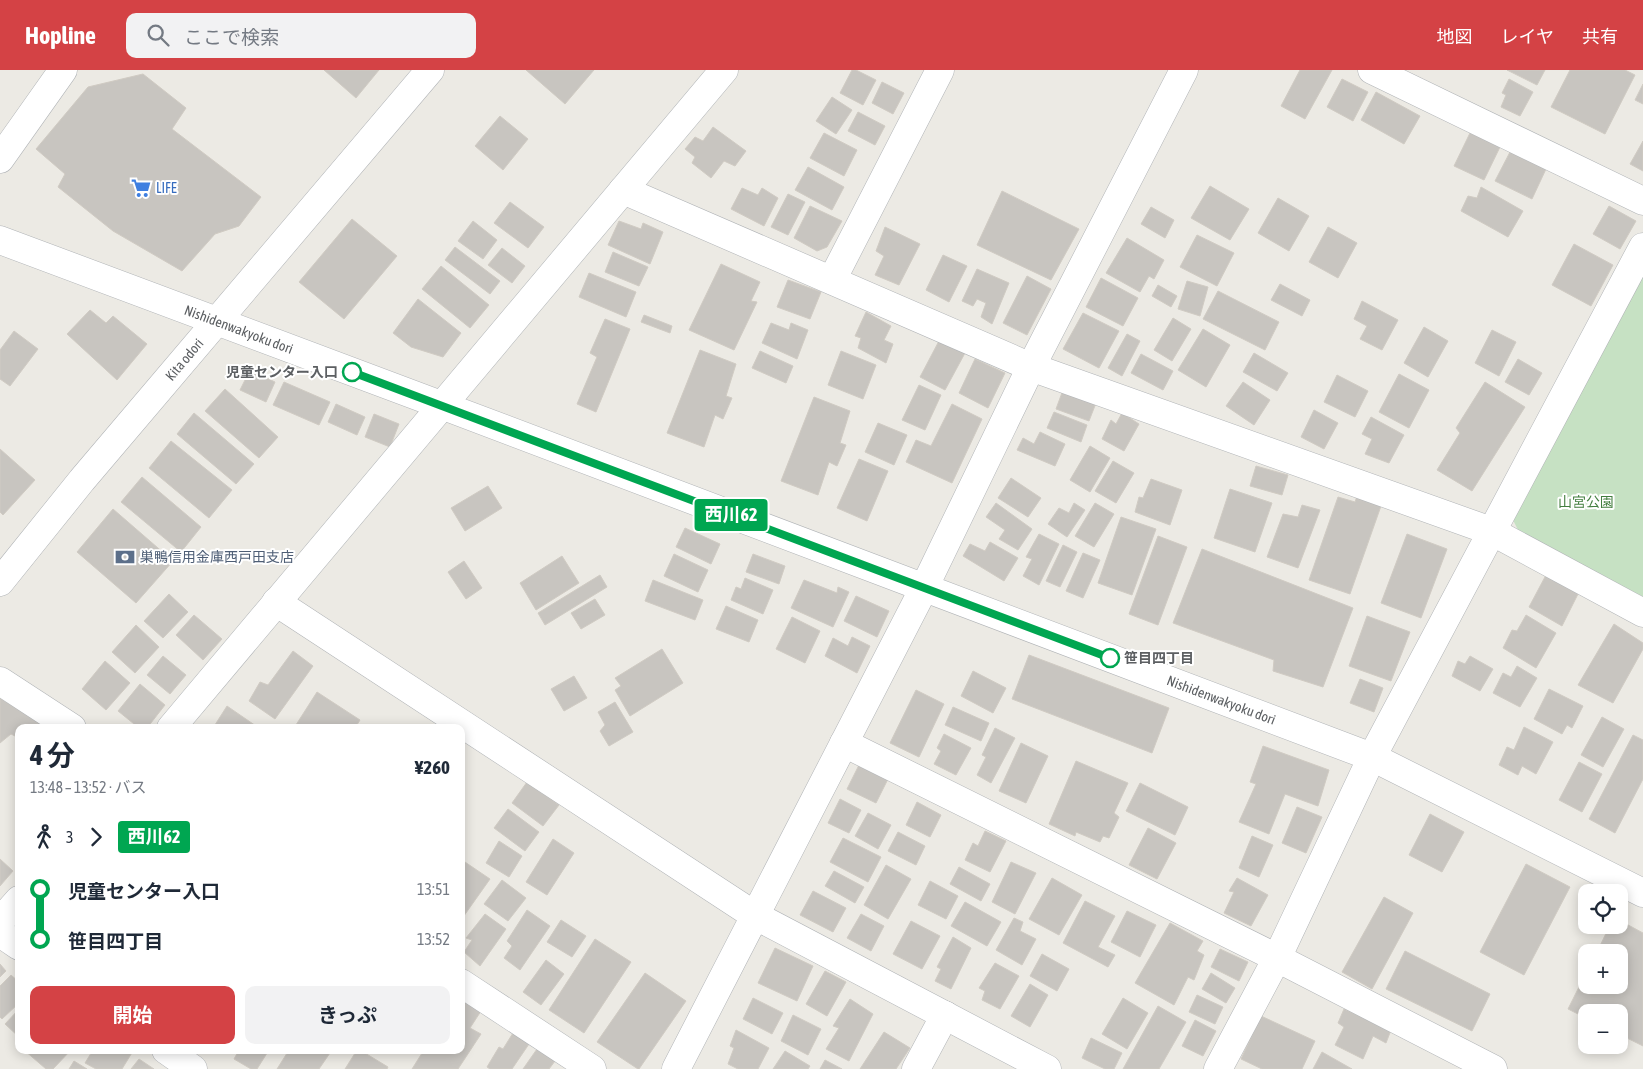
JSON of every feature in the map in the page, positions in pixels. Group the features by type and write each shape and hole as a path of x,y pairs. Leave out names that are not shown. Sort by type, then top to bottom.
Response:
{"street":[{"path":"0,159 63,70"},
{"name":"Kita odori","path":"0,582 82,480 430,70"},
{"path":"174,724 724,70"},
{"path":"832,280 940,70"},
{"path":"676,1069 924,588 1031,367 1184,70"},
{"path":"1372,70 1643,202"},
{"path":"623,190 1031,367 1491,531 1643,613"},
{"name":"Nishidenwakyoku dori","path":"0,240 1372,757 1643,893"},
{"path":"1218,1069 1277,958 1372,757 1643,247"},
{"path":"276,602 462,724"},
{"path":"0,681 66,724"},
{"path":"465,726 754,915 1047,1069"},
{"path":"844,743 1277,958 1493,1069"},
{"path":"0,921 15,904"},
{"path":"0,933 15,943"},
{"path":"465,986 592,1069"},
{"path":"916,1069 944,1015"}],"green space":[{"name":"山宮公園","path":"1643,274 1643,597 1518,530 1512,518"}],"building":[{"path":"324,70 379,70 356,98"},
{"path":"526,70 594,70 565,104"},
{"path":"852,70 856,70 876,80 863,105 840,93"},
{"path":"1300,70 1332,70 1305,119 1281,106"},
{"path":"1507,70 1545,70 1537,85"},
{"path":"1570,70 1625,70 1635,75 1605,134 1551,107"},
{"path":"143,74 186,108 172,129 261,197 239,226 215,234 182,271 113,231 58,187 65,174 36,149 88,87"},
{"path":"1342,79 1368,92 1353,121 1327,107"},
{"path":"1509,79 1533,92 1520,116 1501,107 1506,95 1502,93"},
{"path":"882,82 904,93 893,114 872,103"},
{"path":"1643,84 1643,104 1635,100"},
{"path":"1376,92 1420,116 1404,144 1361,120"},
{"path":"832,97 852,110 836,134 816,121"},
{"path":"858,112 885,126 875,145 848,131"},
{"path":"500,116 528,139 503,170 475,146"},
{"path":"713,127 746,151 735,166 724,161 711,178 692,163 695,157 685,149 695,137 703,141"},
{"path":"824,133 857,150 844,176 810,158"},
{"path":"1470,133 1500,147 1484,180 1454,166"},
{"path":"1643,141 1643,171 1630,164"},
{"path":"1510,152 1546,169 1532,199 1495,181"},
{"path":"808,167 844,187 832,210 795,190"},
{"path":"1210,186 1249,209 1230,240 1191,218"},
{"path":"1481,187 1523,211 1508,237 1461,211 1468,196 1477,198"},
{"path":"742,188 758,195 762,188 778,198 764,226 731,209"},
{"path":"1002,191 1079,229 1051,280 977,245"},
{"path":"788,194 805,202 788,235 771,227"},
{"path":"1278,198 1309,216 1289,251 1258,233"},
{"path":"510,202 544,227 528,248 494,223"},
{"path":"810,206 842,221 827,247 817,251 794,238"},
{"path":"1609,206 1636,221 1620,249 1593,234"},
{"path":"1151,207 1174,220 1165,238 1141,224"},
{"path":"352,219 397,256 344,319 299,282"},
{"path":"473,221 497,240 483,259 458,241"},
{"path":"619,221 641,229 643,223 663,232 650,264 608,245"},
{"path":"885,227 920,244 899,285 875,275 884,256 876,251"},
{"path":"1328,227 1357,243 1338,278 1309,262"},
{"path":"1197,235 1234,253 1217,286 1180,267"},
{"path":"1127,238 1164,260 1154,279 1149,276 1140,292 1106,273"},
{"path":"1574,244 1613,265 1591,306 1552,285"},
{"path":"455,247 500,281 490,294 445,260"},
{"path":"502,248 525,266 512,283 488,265"},
{"path":"613,252 648,267 639,286 605,272"},
{"path":"943,255 967,266 949,302 926,290"},
{"path":"721,264 760,282 751,301 757,302 734,350 689,330"},
{"path":"441,266 489,305 470,328 422,289"},
{"path":"977,269 1009,283 992,324 981,317 986,303 977,299 973,306 962,301"},
{"path":"589,273 636,292 626,317 579,297"},
{"path":"1027,276 1051,289 1027,335 1003,323"},
{"path":"1101,278 1138,298 1123,326 1086,307"},
{"path":"788,280 821,292 810,319 777,307"},
{"path":"1187,281 1208,287 1200,316 1178,309"},
{"path":"1280,284 1310,300 1302,316 1271,300"},
{"path":"1158,285 1177,296 1171,307 1152,296"},
{"path":"1218,291 1279,322 1265,350 1203,319"},
{"path":"418,299 461,333 443,357 411,347 393,333"},
{"path":"1362,301 1398,320 1382,350 1360,339 1367,326 1354,319"},
{"path":"90,310 106,323 113,316 147,344 117,380 67,334"},
{"path":"866,312 891,326 884,340 893,344 886,363 858,348 861,338 855,336"},
{"path":"1083,313 1119,331 1099,368 1063,349"},
{"path":"644,315 672,326 670,333 641,322"},
{"path":"1173,318 1191,329 1172,361 1154,350"},
{"path":"605,319 630,329 596,412 577,404 597,357 590,353"},
{"path":"771,323 789,330 791,323 808,330 797,359 762,343"},
{"path":"1424,327 1448,341 1428,377 1404,363"},
{"path":"1203,329 1230,345 1206,387 1178,370"},
{"path":"1492,330 1516,342 1499,376 1475,363"},
{"path":"14,331 38,349 10,386 0,379 0,350"},
{"path":"1127,334 1140,341 1122,376 1108,368"},
{"path":"940,339 965,353 945,390 920,377"},
{"path":"700,350 736,364 726,396 732,398 723,419 715,415 704,447 667,433"},
{"path":"760,351 793,366 786,383 752,368"},
{"path":"841,351 876,365 863,399 828,385"},
{"path":"1254,353 1288,373 1277,391 1243,372"},
{"path":"1141,354 1173,371 1163,390 1131,373"},
{"path":"975,359 1005,373 988,408 959,393"},
{"path":"1518,359 1542,373 1529,395 1505,382"},
{"path":"250,370 275,382 266,402 240,390"},
{"path":"1399,374 1429,390 1409,428 1379,412"},
{"path":"1337,375 1368,391 1355,417 1324,402"},
{"path":"284,382 330,402 319,425 273,405"},
{"path":"1243,382 1270,400 1254,425 1226,406"},
{"path":"1485,382 1525,407 1472,491 1437,470 1460,433 1456,428"},
{"path":"919,385 941,395 925,430 902,420"},
{"path":"225,389 278,437 259,458 205,411"},
{"path":"1063,390 1096,403 1089,421 1056,409"},
{"path":"814,397 850,411 840,443 846,445 837,466 829,462 818,495 781,481"},
{"path":"336,404 365,417 357,435 328,422"},
{"path":"952,404 982,419 952,483 906,462 916,440 931,446"},
{"path":"1314,410 1338,423 1324,449 1301,437"},
{"path":"1054,412 1087,425 1081,442 1047,428"},
{"path":"194,413 254,464 236,484 177,434"},
{"path":"1122,413 1139,424 1124,451 1102,439 1111,420 1116,424"},
{"path":"374,414 399,424 390,447 365,437"},
{"path":"1371,417 1404,435 1389,463 1365,454 1372,439 1362,434"},
{"path":"878,423 907,435 894,465 865,452"},
{"path":"1040,432 1065,444 1055,466 1017,450 1023,438 1034,444"},
{"path":"171,441 232,490 209,518 149,468"},
{"path":"1090,446 1110,458 1090,492 1070,480"},
{"path":"0,449 35,480 3,515 0,512"},
{"path":"859,459 888,471 867,521 837,508"},
{"path":"1113,461 1134,473 1116,503 1095,491"},
{"path":"1256,466 1288,475 1282,495 1250,486"},
{"path":"142,477 201,527 181,552 121,502"},
{"path":"1011,478 1041,498 1028,517 998,498"},
{"path":"1151,479 1182,490 1170,525 1135,512 1139,497 1143,498"},
{"path":"488,486 502,508 465,531 451,508"},
{"path":"1230,489 1272,503 1255,552 1214,538"},
{"path":"1357,496 1381,506 1350,594 1309,580 1338,497 1355,502"},
{"path":"996,503 1032,529 1018,550 999,539 1005,530 986,517"},
{"path":"1074,503 1085,510 1067,537 1048,524 1059,508 1069,513"},
{"path":"1095,503 1114,514 1094,547 1075,536"},
{"path":"1302,505 1320,510 1298,568 1267,557 1283,514 1298,517"},
{"name":"巣鴨信用金庫西戸田支店","path":"113,509 173,561 136,603 77,552"},
{"path":"1121,517 1156,529 1132,595 1098,583"},
{"path":"685,528 720,544 711,564 676,547"},
{"path":"1039,534 1059,544 1039,585 1023,576 1032,559 1026,557"},
{"path":"1407,534 1447,549 1421,618 1381,603"},
{"path":"1158,536 1187,547 1158,625 1129,614"},
{"path":"990,542 1018,558 1004,581 963,556 970,544 985,551"},
{"path":"1063,545 1077,552 1060,587 1046,581"},
{"path":"1202,549 1353,608 1323,687 1273,671 1274,660 1173,623"},
{"path":"1083,553 1100,560 1083,598 1066,591"},
{"path":"674,554 708,570 698,592 664,576"},
{"path":"753,554 785,566 779,584 746,572"},
{"path":"562,556 579,583 536,610 520,583"},
{"path":"464,561 482,588 466,599 448,572"},
{"path":"600,575 607,587 545,625 538,613"},
{"path":"1546,575 1580,590 1562,626 1529,607"},
{"path":"745,578 773,590 763,614 731,600 736,587 741,589"},
{"path":"653,580 703,600 695,620 645,601"},
{"path":"804,580 837,593 838,587 849,592 833,627 791,608"},
{"path":"169,594 188,612 163,638 144,621"},
{"path":"856,596 889,611 877,637 844,621"},
{"path":"595,599 605,615 581,629 571,613"},
{"path":"726,606 758,620 749,642 716,629"},
{"path":"194,615 222,639 203,660 176,635"},
{"path":"1526,615 1556,633 1536,668 1503,648 1512,630 1517,631"},
{"path":"1367,616 1410,632 1391,681 1349,666"},
{"path":"792,617 820,631 805,663 776,649"},
{"path":"1614,624 1643,643 1643,649 1613,703 1578,685"},
{"path":"136,625 159,647 135,673 112,652"},
{"path":"852,637 870,646 857,673 825,656 833,638 848,646"},
{"path":"662,649 683,683 630,716 615,690 621,686 615,678"},
{"path":"293,651 313,666 275,719 249,701 260,682 268,685"},
{"path":"1029,655 1169,708 1152,753 1012,699"},
{"path":"163,656 186,675 170,694 147,675"},
{"path":"1470,656 1493,669 1480,691 1452,676 1458,661 1465,664"},
{"path":"105,661 130,683 106,710 82,689"},
{"path":"1517,666 1537,678 1520,707 1493,693 1503,673 1511,677"},
{"path":"973,671 1006,688 993,713 961,696"},
{"path":"574,676 587,698 564,711 551,689"},
{"path":"1360,679 1383,688 1374,712 1350,703"},
{"path":"140,684 165,705 150,724 134,724 118,711"},
{"path":"1549,689 1583,706 1572,728 1567,725 1562,734 1534,719"},
{"path":"916,690 944,704 919,757 890,743"},
{"path":"317,692 360,720 358,724 297,724"},
{"path":"0,698 42,724 15,724 15,736 11,734 0,743"},
{"path":"615,702 633,732 609,746 600,731 605,725 598,712"},
{"path":"227,706 253,724 216,724"},
{"path":"953,707 989,723 981,741 945,725"},
{"path":"1602,717 1624,729 1603,767 1581,755"},
{"path":"1524,727 1553,742 1536,774 1522,766 1518,775 1499,765 1507,747 1514,750"},
{"path":"995,728 1015,738 991,783 977,775 986,757 982,755"},
{"path":"944,734 971,748 956,775 934,764 941,751 937,748"},
{"path":"1633,735 1643,740 1643,779 1615,833 1589,819"},
{"path":"1021,743 1048,756 1026,803 999,791"},
{"path":"1263,746 1329,770 1318,806 1285,794 1269,834 1239,822 1256,784 1250,782"},
{"path":"1076,761 1128,783 1114,813 1119,817 1109,838 1103,836 1100,842 1076,832 1075,836 1049,824"},
{"path":"1579,762 1602,774 1582,812 1559,800"},
{"path":"859,765 888,779 876,803 847,789"},
{"path":"527,782 559,805 543,826 512,803"},
{"path":"1140,783 1188,807 1175,835 1126,811"},
{"path":"840,799 861,810 849,833 828,823"},
{"path":"917,802 941,815 930,837 906,825"},
{"path":"1297,807 1322,817 1306,853 1282,843"},
{"path":"508,809 539,832 525,851 494,828"},
{"path":"868,813 891,825 878,849 855,836"},
{"path":"1430,814 1464,832 1442,872 1409,855"},
{"path":"1148,828 1176,843 1157,879 1129,865"},
{"path":"985,831 1006,841 990,872 965,860 973,843 978,846"},
{"path":"898,832 925,846 916,865 888,851"},
{"path":"1252,836 1273,845 1259,877 1239,868"},
{"path":"843,838 881,857 868,882 830,862"},
{"path":"553,839 574,853 547,895 526,882"},
{"path":"499,841 522,856 509,877 486,863"},
{"path":"0,859 13,871 0,886"},
{"path":"465,862 490,879 465,914"},
{"path":"1011,862 1036,873 1015,914 992,902"},
{"path":"1526,864 1570,887 1524,975 1480,952"},
{"path":"886,865 911,879 888,919 864,905"},
{"path":"959,867 990,884 981,901 950,884"},
{"path":"834,871 864,887 855,903 825,886"},
{"path":"1052,878 1082,895 1059,935 1029,919"},
{"path":"1237,878 1268,895 1251,926 1224,913 1234,892 1229,891"},
{"path":"502,880 526,898 508,921 484,904"},
{"path":"930,881 958,896 946,919 918,905"},
{"path":"813,891 846,908 833,932 800,915"},
{"path":"1384,897 1413,913 1372,989 1342,972"},
{"path":"1085,901 1115,916 1098,947 1115,955 1108,967 1063,943"},
{"path":"965,902 1001,922 987,946 951,926"},
{"path":"527,910 550,926 520,970 504,958 512,946 507,941"},
{"path":"1127,911 1156,925 1140,957 1111,942"},
{"path":"485,914 506,929 480,966 465,953 472,940 466,938"},
{"path":"861,914 884,926 871,951 847,938"},
{"path":"1014,918 1023,922 1020,931 1036,939 1022,965 996,950"},
{"path":"561,920 586,936 572,957 547,942"},
{"path":"911,921 940,936 922,969 893,954"},
{"path":"1170,923 1203,941 1197,951 1204,955 1194,980 1188,977 1174,1005 1135,983"},
{"path":"1628,925 1643,933 1643,1046 1628,1038 1628,1004 1578,1004 1578,1014 1568,1009 1578,989 1578,994 1628,994 1628,944 1601,944 1606,934 1628,934"},
{"path":"953,937 971,948 951,989 935,981 941,969 937,967"},
{"path":"595,939 631,962 584,1033 549,1010"},
{"path":"775,948 813,966 797,1001 758,983"},
{"path":"1220,949 1248,962 1239,981 1211,967"},
{"path":"1405,951 1490,994 1472,1031 1386,989"},
{"path":"1042,954 1069,969 1057,991 1030,976"},
{"path":"546,960 564,974 541,1005 523,992"},
{"path":"995,963 1019,976 1000,1009 982,1000 985,991 979,988"},
{"path":"0,964 6,971 0,977"},
{"path":"825,971 846,982 827,1016 806,1004"},
{"path":"645,973 686,1001 638,1069 597,1042"},
{"path":"1211,973 1235,988 1226,1003 1202,989"},
{"path":"11,975 15,978 15,1007 2,1019 0,1017 0,986"},
{"path":"1030,984 1048,995 1030,1027 1011,1016"},
{"path":"1197,995 1223,1007 1215,1024 1189,1012"},
{"path":"465,997 483,1008 470,1028 481,1034 458,1069 412,1069 421,1054 465,1054"},
{"path":"753,998 783,1013 772,1034 743,1019"},
{"path":"1123,998 1148,1013 1127,1049 1102,1034"},
{"path":"850,999 873,1014 849,1061 826,1049 839,1028 833,1026"},
{"path":"1158,1006 1186,1022 1159,1069 1123,1069"},
{"path":"1344,1009 1391,1030 1386,1043 1373,1036 1363,1059 1335,1045 1344,1027 1338,1023"},
{"path":"15,1013 15,1033 5,1024"},
{"path":"793,1015 821,1029 808,1055 781,1041"},
{"path":"1261,1016 1315,1041 1302,1069 1262,1069 1241,1059"},
{"path":"1195,1020 1216,1031 1203,1056 1182,1046"},
{"path":"736,1030 769,1048 758,1069 738,1069 728,1064 734,1048 730,1046"},
{"path":"884,1032 910,1048 896,1069 860,1069"},
{"path":"513,1033 529,1044 512,1069 490,1069 487,1067 499,1047 503,1049"},
{"path":"1091,1038 1122,1053 1114,1069 1105,1069 1082,1058"},
{"path":"537,1049 555,1061 549,1069 523,1069"},
{"path":"785,1051 810,1066 808,1069 773,1069"},
{"path":"1322,1052 1352,1069 1313,1069"},
{"path":"29,1054 67,1054 53,1069 46,1069"},
{"path":"91,1054 131,1054 122,1069 96,1069 85,1063"},
{"path":"237,1054 266,1054 257,1069 251,1069 234,1059"},
{"path":"286,1054 329,1054 319,1069 277,1069"},
{"path":"354,1054 367,1054 388,1067 387,1069 345,1069"},
{"path":"139,1059 154,1069 131,1069"},
{"path":"825,1060 842,1069 820,1069"},
{"path":"74,1061 87,1069 69,1069"}],"bus line":[{"name":"西川62","path":"352,372 1110,658"}],"place":[{"name":"LIFE","path":"141,188"},
{"name":"児童センター入口","path":"352,372"},
{"name":"巣鴨信用金庫西戸田支店","path":"125,557"},
{"name":"笹目四丁目","path":"1110,658"}]}
